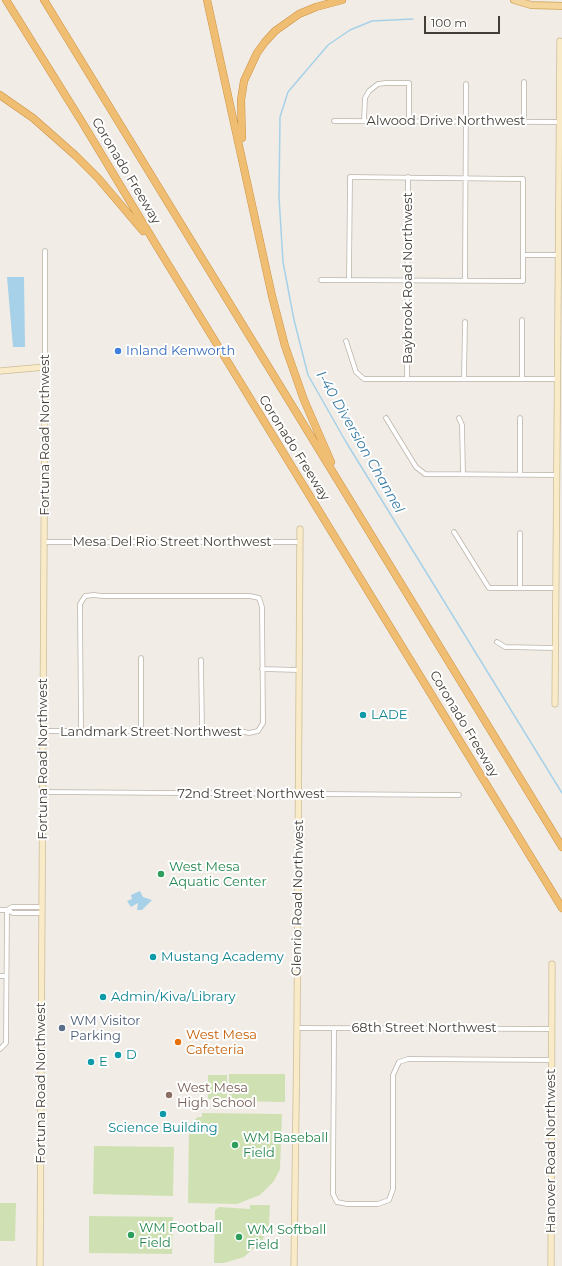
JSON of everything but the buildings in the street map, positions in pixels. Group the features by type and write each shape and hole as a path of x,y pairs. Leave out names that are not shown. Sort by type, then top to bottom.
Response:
{"highway":[{"name":"Coronado Freeway","path":"6,0 562,908"},
{"name":"Coronado Freeway","path":"44,0 562,847"},
{"path":"207,0 272,296 285,346 304,400 343,488"},
{"path":"248,186 240,117 244,81 250,66 265,42 287,21 316,7 342,0"},
{"path":"0,95 33,118 76,156 103,184 158,248"}],"main road":[{"path":"514,0 531,5 562,6"}],"street":[{"path":"555,704 556,588 559,518 556,474 557,378 560,321 558,255 560,185 560,41"},
{"path":"524,82 524,121"},
{"path":"364,121 365,98 369,91 378,84 409,83 408,121"},
{"path":"465,280 466,84"},
{"name":"Alwood Drive Northwest","path":"334,121 559,122"},
{"path":"321,280 523,281 523,179 350,177 349,280"},
{"name":"Baybrook Road Northwest","path":"407,379 408,177"},
{"name":"Fortuna Road Northwest","path":"40,1266 45,542 45,251"},
{"path":"523,255 558,255"},
{"path":"522,320 522,379"},
{"path":"464,379 465,322"},
{"path":"346,342 356,372 364,379 557,378"},
{"path":"0,371 45,367"},
{"path":"386,418 420,471 425,474 556,474"},
{"path":"459,418 462,425 462,474"},
{"path":"520,418 520,474"},
{"name":"Glenrio Road Northwest","path":"294,1266 300,529"},
{"path":"454,532 489,588 556,588"},
{"path":"520,533 520,588"},
{"name":"Mesa Del Rio Street Northwest","path":"45,542 300,542"},
{"path":"80,731 80,604 85,596 250,596 259,598 262,607 262,669 299,670"},
{"path":"497,642 504,647 555,648"},
{"path":"141,658 141,731"},
{"path":"201,660 202,731"},
{"name":"Landmark Street Northwest","path":"44,732 240,731 249,733 258,731 263,722 262,669"},
{"name":"72nd Street Northwest","path":"43,792 299,795 459,794"},
{"path":"7,910 12,907 42,907"},
{"path":"0,910 7,910 13,913 42,914"},
{"path":"1,1048 6,1043 7,910"},
{"name":"Hanover Road Northwest","path":"551,1266 552,964"},
{"path":"0,976 6,976"},
{"name":"68th Street Northwest","path":"297,1028 551,1029"},
{"path":"334,1028 333,1194 337,1202 347,1204 378,1204 389,1200 393,1188 393,1075 399,1062 408,1059 551,1060"}],"green space":[{"path":"229,1074 285,1074 285,1102 229,1101"},
{"path":"208,1075 227,1075 227,1099 208,1099"},
{"name":"WM Baseball Field","path":"202,1113 282,1114 280,1169 274,1181 260,1195 237,1204 188,1203 189,1127 191,1127 191,1123 198,1117 202,1117"},
{"path":"94,1146 174,1147 173,1196 93,1194"},
{"path":"0,1203 16,1203 15,1241 0,1241"},
{"name":"WM Softball Field","path":"250,1205 270,1205 269,1225 262,1241 244,1257 224,1263 214,1263 215,1210 219,1207 250,1209"},
{"name":"WM Football Field","path":"89,1216 173,1217 172,1254 89,1253"}],"water":[{"path":"7,277 24,277 25,347 13,347"},
{"path":"140,891 143,897 152,900 142,910 137,910 138,903 131,907 127,901 132,899 131,895"}],"waterway":[{"name":"I-40 Diversion Channel","path":"413,19 372,21 350,30 328,45 288,92 280,117 279,197 283,262 294,320 308,375 346,442 562,793"}],"place":[{"name":"Inland Kenworth","path":"118,351"},
{"name":"LADE","path":"363,715"},
{"name":"West Mesa Aquatic Center","path":"161,874"},
{"name":"Mustang Academy","path":"153,957"},
{"name":"Admin/Kiva/Library","path":"103,997"},
{"name":"WM Visitor Parking","path":"62,1028"},
{"name":"West Mesa Cafeteria","path":"178,1042"},
{"name":"D","path":"118,1055"},
{"name":"E","path":"91,1062"},
{"name":"West Mesa High School","path":"169,1095"},
{"name":"Science Building","path":"163,1114"},
{"name":"WM Baseball Field","path":"235,1145"},
{"name":"WM Football Field","path":"131,1235"},
{"name":"WM Softball Field","path":"239,1237"}]}
